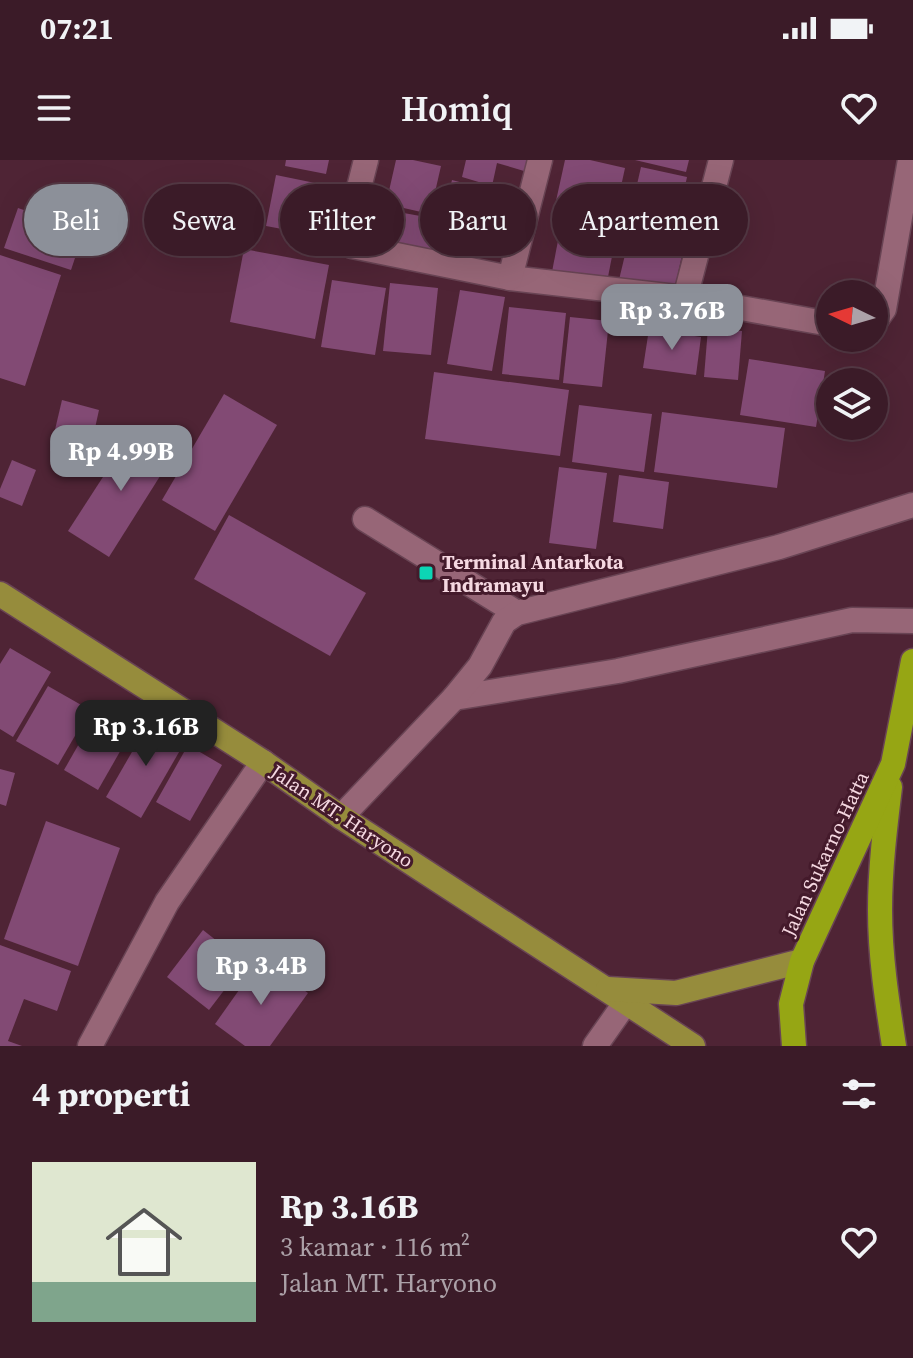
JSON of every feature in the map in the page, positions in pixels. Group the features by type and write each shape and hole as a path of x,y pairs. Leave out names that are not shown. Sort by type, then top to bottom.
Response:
{"highway":[{"name":"Jalan Sukarno-Hatta","path":"802,961 893,764 913,661"},
{"path":"893,764 883,847 880,913 885,986 894,1046"},
{"path":"794,1046 791,1004 802,961"}],"main road":[{"name":"Jalan MT. Haryono","path":"0,594 263,762 341,817 693,1046"},
{"name":"Jalan Sukarno-Hatta","path":"602,989 676,993 802,961"}],"street":[{"path":"366,160 348,231 352,246 510,278 685,298 816,321"},
{"path":"510,278 540,160"},
{"path":"685,298 721,160"},
{"path":"888,286 910,160"},
{"path":"341,817 454,698 480,666 504,622 517,613 576,601 779,547 913,505"},
{"path":"365,519 517,613"},
{"path":"454,698 618,671 852,620 913,621"},
{"path":"90,1046 167,902 263,762"},
{"path":"595,1046 626,1002"}],"building":[{"path":"286,160 329,160 326,174 285,166"},
{"path":"396,160 441,166 437,184 420,184 420,212 404,208 404,184 391,184"},
{"path":"466,160 527,160 524,171 497,163 492,184 462,177"},
{"path":"565,160 590,160 625,168 622,184 560,184"},
{"path":"635,160 689,160 686,172"},
{"path":"641,167 687,177 686,184 637,184"},
{"path":"276,175 320,184 280,184 280,229 266,226"},
{"path":"18,208 24,210 24,255 4,248"},
{"path":"404,213 420,216 420,254 404,251"},
{"path":"264,253 329,265 315,339 230,322 243,256 264,256"},
{"path":"0,255 61,275 25,386 0,378"},
{"path":"28,256 76,256 71,270"},
{"path":"555,256 612,256 606,287 551,277"},
{"path":"625,256 682,256 673,296 618,284"},
{"path":"332,280 386,288 375,355 321,347"},
{"path":"390,283 438,288 431,355 383,351"},
{"path":"460,290 505,297 492,371 447,364"},
{"path":"509,307 566,313 559,380 502,374"},
{"path":"570,317 609,321 602,387 563,383"},
{"path":"708,328 742,331 738,380 704,377"},
{"path":"649,329 701,337 696,375 643,368"},
{"path":"749,359 816,370 816,427 740,415"},
{"path":"434,372 569,390 560,456 425,439"},
{"path":"224,394 277,425 215,531 162,500"},
{"path":"62,400 99,410 88,460 50,451"},
{"path":"579,405 652,414 644,472 572,462"},
{"path":"662,412 785,428 777,488 654,472"},
{"path":"134,429 174,454 109,557 68,531"},
{"path":"12,460 36,470 22,506 0,497 0,489"},
{"path":"559,467 607,473 596,549 549,543"},
{"path":"619,475 669,482 663,529 613,522"},
{"path":"229,515 366,593 330,656 194,579"},
{"path":"10,648 51,672 13,737 0,729 0,664"},
{"path":"48,686 90,710 58,765 16,741"},
{"path":"96,714 130,734 98,790 64,770"},
{"path":"151,719 186,740 141,818 106,797"},
{"path":"188,745 222,765 190,821 156,802"},
{"path":"0,769 15,773 6,806 0,804"},
{"path":"46,821 120,848 78,966 4,939"},
{"path":"203,930 245,963 209,1010 167,977"},
{"path":"0,945 71,971 57,1011 24,999 8,1041 22,1046 0,1046"},
{"path":"261,959 308,993 270,1046 245,1046 215,1024"}],"place":[{"name":"Terminal Antarkota Indramayu","path":"426,573"}]}
